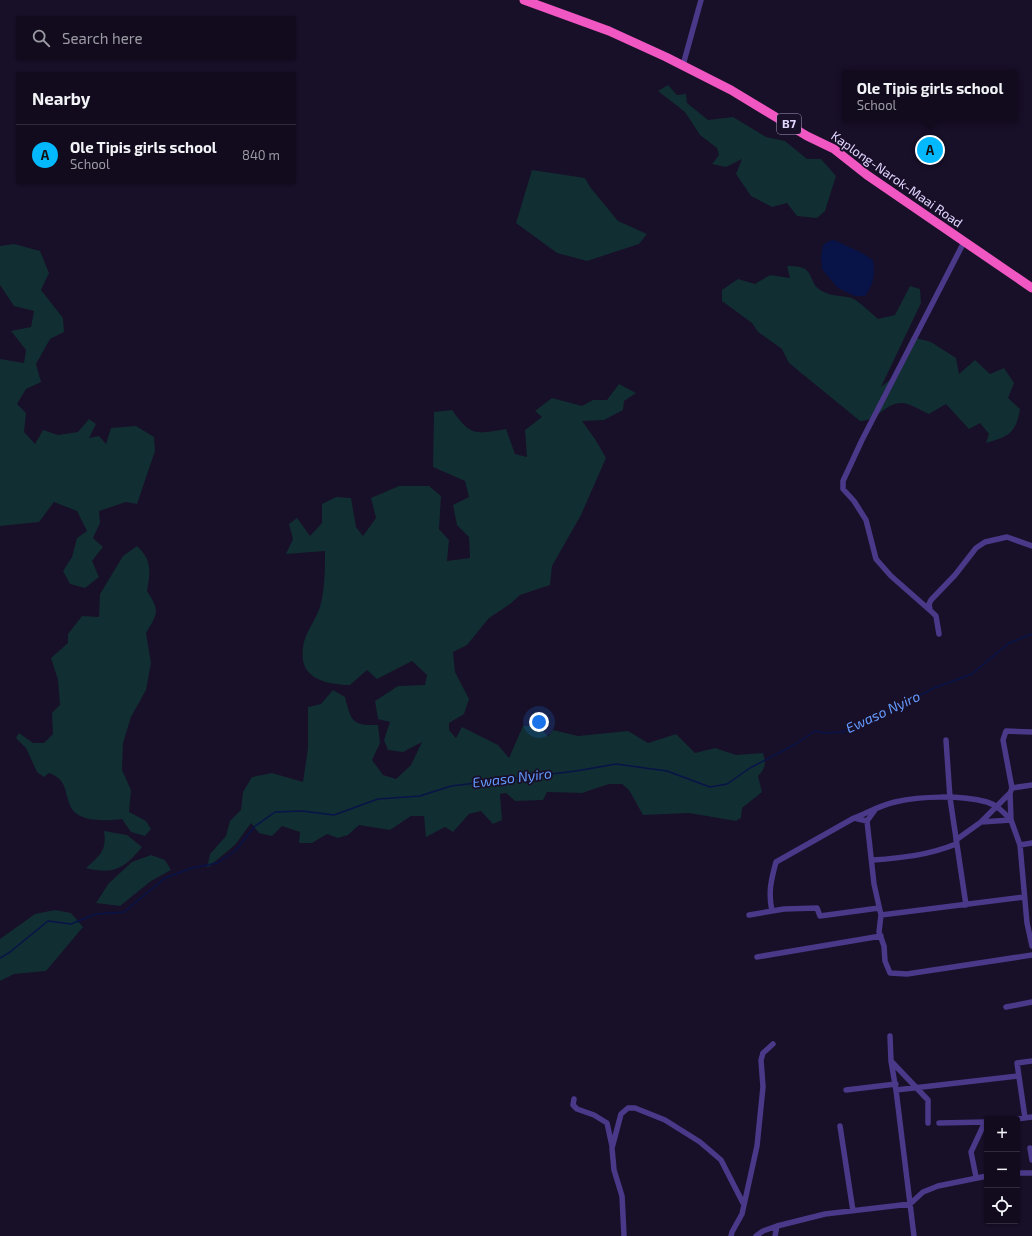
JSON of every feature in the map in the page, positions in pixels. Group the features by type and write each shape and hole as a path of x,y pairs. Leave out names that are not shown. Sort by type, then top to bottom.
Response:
{"highway":[{"name":"Kaplong-Narok-Maai Road","path":"524,0 609,31 683,65 834,149 867,175 1032,288"}],"street":[{"path":"683,65 701,0"},
{"path":"939,634 936,616 891,576 876,559 866,520 854,501 843,489 843,482 862,440 964,242"},
{"path":"930,610 929,604 931,600 956,575 976,548 985,542 1007,537 1032,546"},
{"path":"1032,732 1006,732 1003,740 1011,791 1011,820 1020,845 1024,897 1032,946"},
{"path":"946,740 950,798 966,905"},
{"path":"873,860 901,858 936,852 956,842 981,822 1011,791 1032,785"},
{"path":"772,911 769,898 770,884 776,862 854,818 875,810 894,803 916,799 950,798 987,802 996,807 1011,820"},
{"path":"875,810 867,821 873,860 874,884 881,915 880,932 884,946 885,961 890,973 907,974 1032,954"},
{"path":"854,818 867,821"},
{"path":"981,822 1011,820"},
{"path":"1020,845 1032,843"},
{"path":"881,915 1024,897"},
{"path":"750,915 804,907 817,908 820,916 879,908"},
{"path":"757,957 881,936"},
{"path":"1006,1007 1032,1002"},
{"path":"890,1036 891,1061 896,1087 914,1236"},
{"path":"731,1236 742,1214 757,1146 763,1087 761,1060 763,1053 774,1044"},
{"path":"891,1061 928,1100 928,1123"},
{"path":"1025,1118 1017,1063 1032,1061"},
{"path":"846,1090 896,1087 918,1088 1018,1076"},
{"path":"574,1099 573,1105 577,1109 594,1115 607,1123 612,1148 614,1170 622,1196 624,1236"},
{"path":"612,1148 621,1114 628,1108 635,1108 666,1120 700,1142 721,1160 743,1204"},
{"path":"1020,1119 1032,1117"},
{"path":"939,1123 984,1122"},
{"path":"840,1126 853,1211"},
{"path":"976,1177 970,1152 984,1126"},
{"path":"1030,1148 1032,1160"},
{"path":"1020,1173 1032,1173"},
{"path":"756,1236 763,1231 777,1226 825,1214 910,1204 923,1192 938,1186 984,1176"},
{"path":"775,1236 777,1226"}],"green space":[{"path":"668,85 677,95 686,94 687,103 708,120 733,117 766,137 785,141 807,159 821,159 836,176 825,211 817,218 797,216 787,203 772,207 751,196 736,174 742,159 726,167 712,164 719,155 717,148 700,135 685,112 658,91"},
{"path":"532,170 585,178 590,187 618,221 647,234 639,244 587,261 557,253 516,223"},
{"path":"14,244 40,251 49,273 41,290 63,318 64,332 50,339 36,364 41,382 26,389 17,404 26,413 24,432 35,444 43,430 58,435 78,432 89,419 96,424 89,438 99,436 106,444 111,428 136,426 154,437 155,451 137,504 126,502 99,511 100,523 93,538 103,547 92,561 99,577 85,588 70,584 63,571 72,557 77,538 87,531 77,511 54,502 39,522 0,526 0,359 24,363 26,350 11,331 31,327 34,311 14,306 0,285 0,246"},
{"path":"787,266 804,268 808,271 814,284 818,288 828,294 854,299 878,319 895,315 910,286 920,289 921,303 881,387 891,379 912,337 931,342 956,358 959,374 975,360 990,374 1004,368 1014,383 1008,398 1020,409 1014,429 1000,439 986,443 989,434 980,423 969,429 946,404 929,414 909,405 897,403 886,408 872,418 860,421 789,363 782,349 758,332 752,323 722,301 722,290 738,279 755,284 770,275 790,278"},
{"path":"619,384 636,393 624,401 623,410 604,420 582,421 606,458 581,515 552,566 550,585 520,595 510,604 489,618 467,645 453,652 455,672 469,699 464,714 449,723 449,730 456,738 462,727 498,745 509,758 523,726 538,726 548,736 553,730 578,736 628,731 648,743 676,734 695,753 715,748 736,755 763,753 765,765 758,776 762,792 742,808 741,818 736,821 689,813 643,815 629,790 622,784 609,784 582,793 547,792 543,800 515,801 506,793 500,794 502,820 493,824 481,811 469,814 453,832 445,827 426,837 424,816 411,816 390,830 359,825 348,835 338,838 327,834 312,843 299,843 300,832 282,826 272,836 259,833 251,823 235,845 207,868 210,854 226,836 230,821 241,810 243,792 252,777 272,773 303,782 308,748 308,707 321,704 333,690 345,697 349,712 354,720 358,723 378,725 380,743 372,760 383,775 396,779 411,765 422,742 403,752 388,750 384,740 390,722 378,719 375,701 398,686 425,685 427,675 412,661 377,679 367,670 350,685 329,683 313,676 307,671 302,654 304,642 318,613 321,603 324,584 325,551 286,554 293,539 289,524 297,518 310,536 322,523 322,504 336,497 351,498 356,527 363,536 376,518 371,498 399,486 429,486 441,496 439,529 449,540 447,561 470,558 469,537 457,525 453,505 469,497 465,481 433,467 434,412 452,410 464,425 475,432 488,432 506,429 515,454 527,457 525,430 542,417 535,411 552,398 582,406 593,400 607,400"},
{"path":"137,546 142,551 148,562 149,578 147,591 154,603 156,612 146,633 151,663 146,690 131,717 123,743 122,770 131,790 129,812 146,821 151,829 145,836 131,832 122,819 93,820 85,818 73,811 62,782 49,773 44,777 37,772 26,748 16,738 19,733 33,743 44,743 53,734 52,713 60,705 58,680 51,658 68,643 68,634 82,616 99,617 100,594 123,556"},
{"path":"104,831 127,835 142,847 129,861 117,868 104,871 86,868 99,856 103,848 105,838"},
{"path":"151,855 165,860 171,870 151,881 120,906 96,903 109,883 132,862"},
{"path":"55,910 71,913 83,927 46,971 14,974 0,981 0,939 35,914"}],"shaded area":[{"path":"834,240 862,253 873,260 873,279 865,296 855,296 838,288 822,269 821,256 823,245"}],"waterway":[{"name":"Ewaso Nyiro","path":"0,958 10,952 48,921 71,924 96,914 124,912 165,878 192,868 217,863 235,851 254,827 275,812 302,811 334,815 378,799 420,796 451,786 576,771 616,764 667,771 710,787 727,784 750,768 794,745 815,731 825,733 843,732 859,723 876,718 934,688 972,674 1009,643 1032,634"}],"place":[{"name":"Ole Tipis girls school","path":"930,150"}]}
